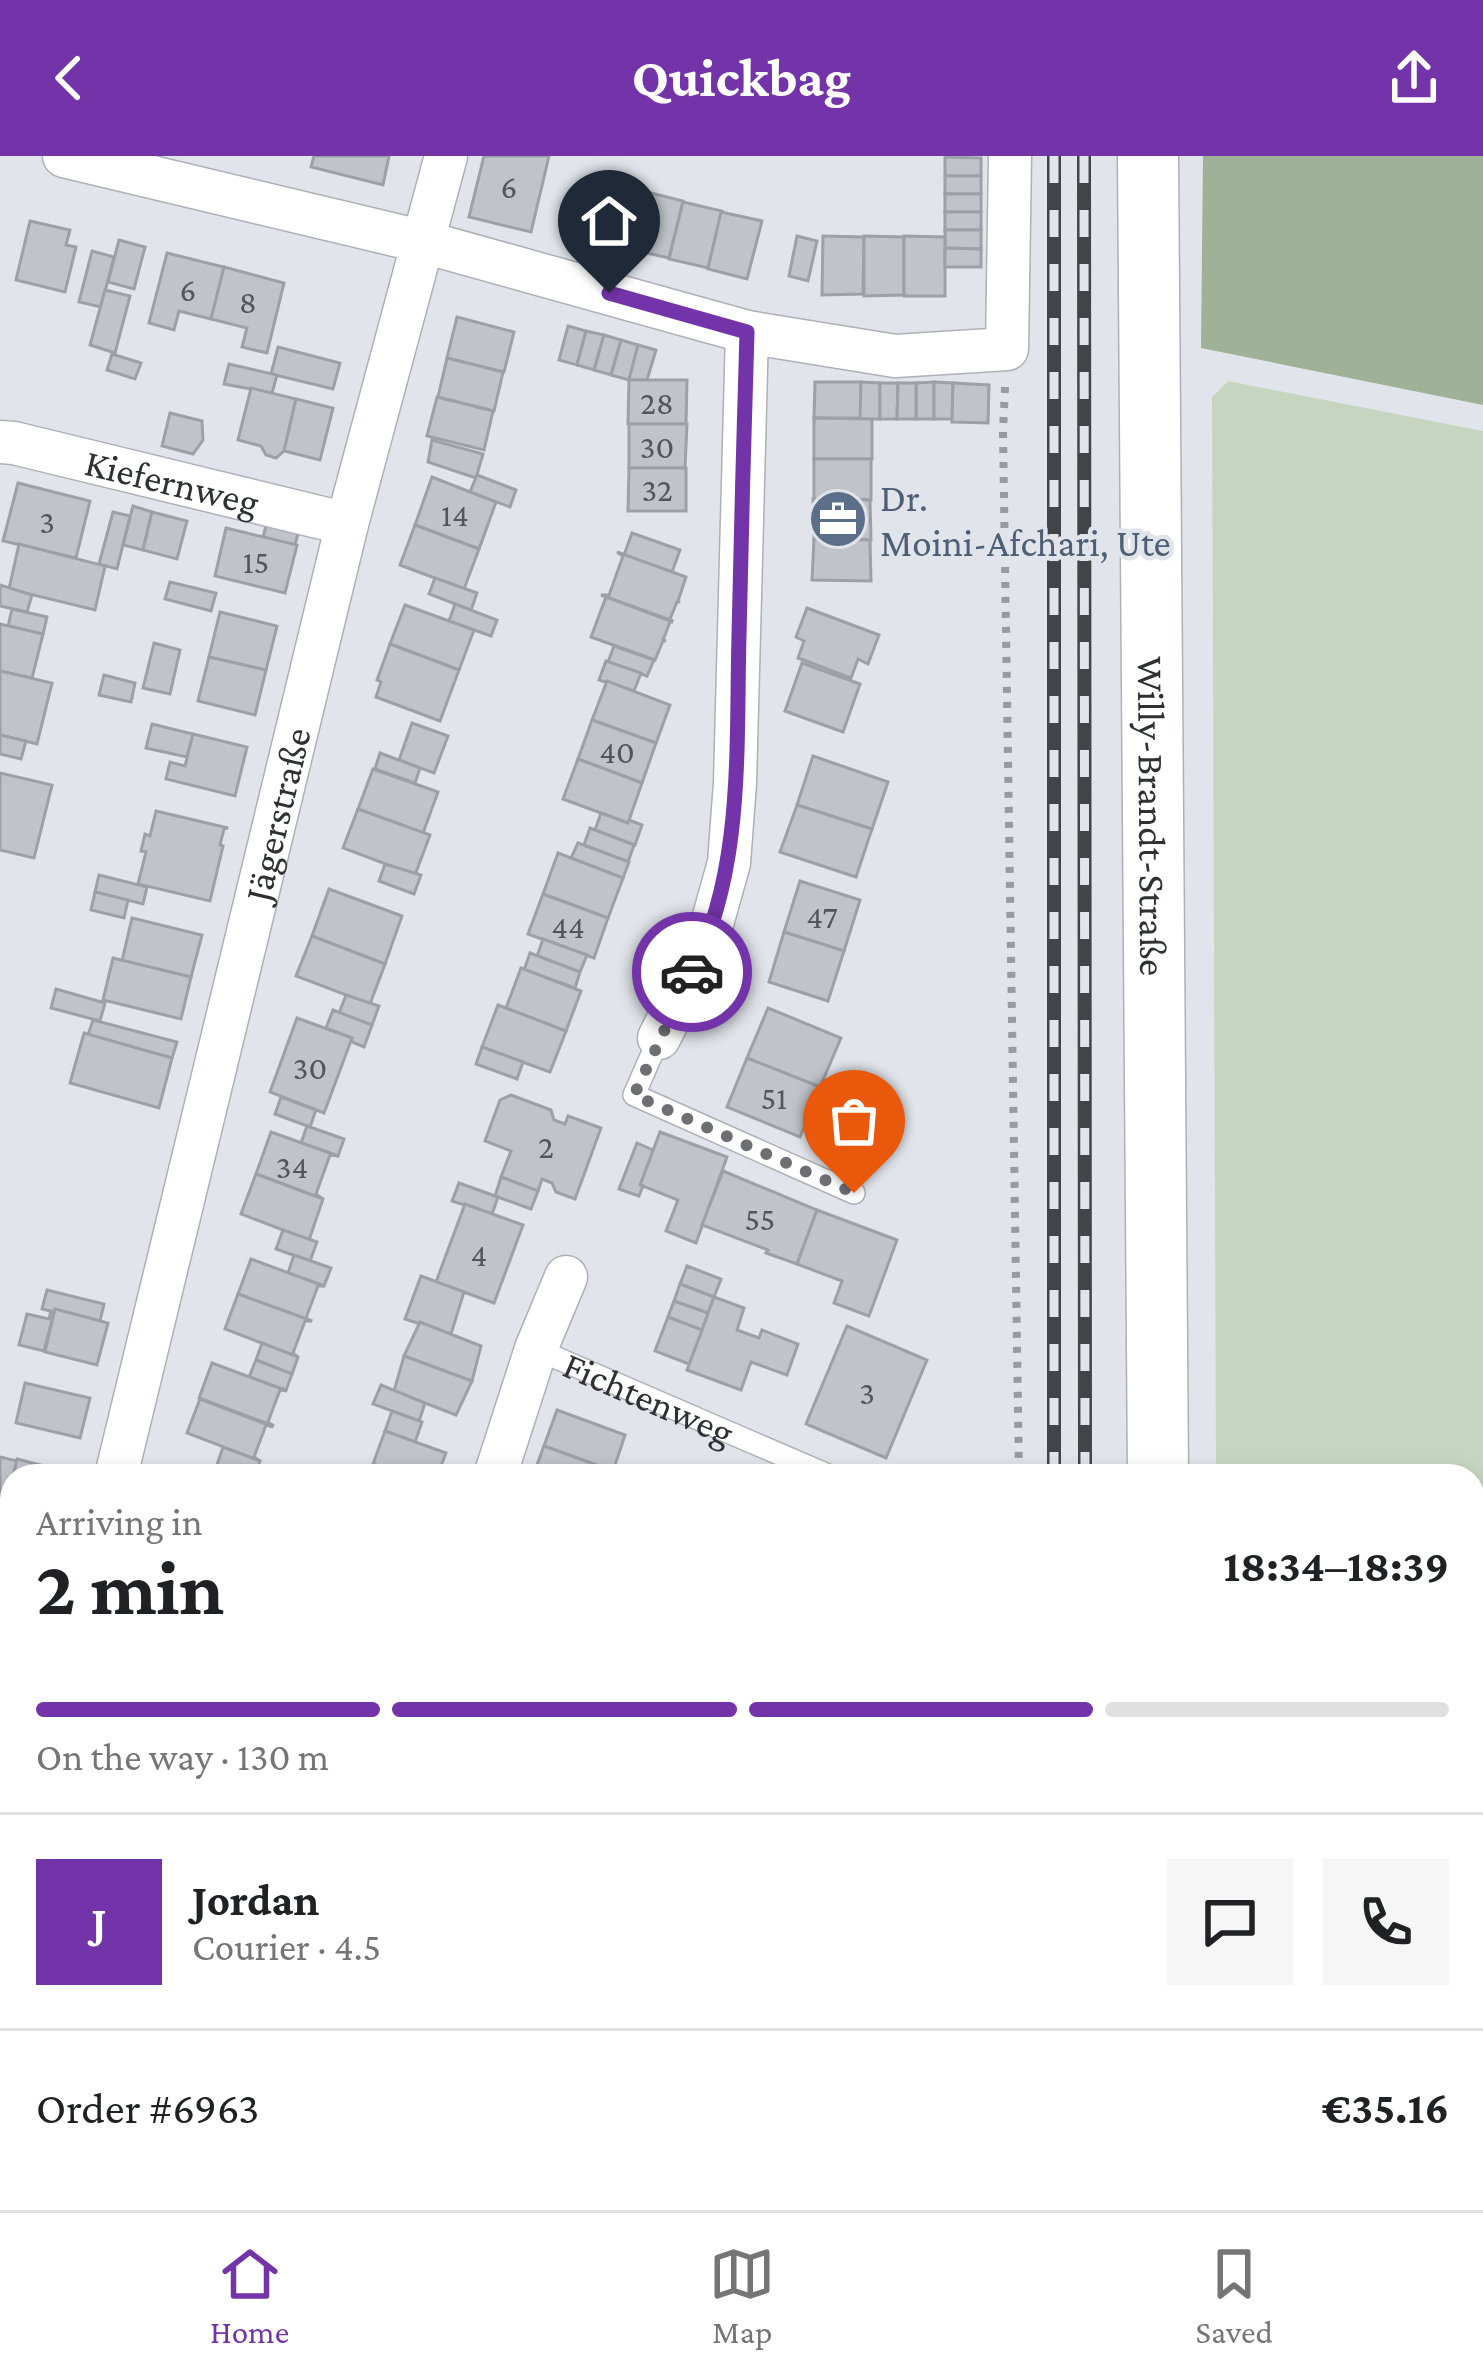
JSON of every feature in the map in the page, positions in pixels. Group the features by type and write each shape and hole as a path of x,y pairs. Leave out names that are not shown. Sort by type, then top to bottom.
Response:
{"main road":[{"name":"Willy-Brandt-Straße","path":"1148,156 1158,1464"}],"street":[{"path":"64,156 424,242 747,332 895,356 1007,349 1010,156"},
{"name":"Jägerstraße","path":"119,1464 347,524 446,156"},
{"path":"659,1038 706,945 729,862 747,332"},
{"name":"Kiefernweg","path":"0,442 347,524"},
{"name":"Fichtenweg","path":"499,1464 536,1348 566,1277"}],"lane":[{"path":"659,1038 634,1095 854,1193"},
{"name":"Fichtenweg","path":"536,1348 802,1464"}],"path":[{"path":"1003,432 1019,1464"}],"green space":[{"path":"1203,156 1483,156 1483,405 1201,348"},
{"path":"1228,381 1483,431 1483,1464 1216,1464 1212,397"}],"building":[{"path":"314,156 389,156 383,185 311,167"},
{"path":"484,156 549,156 531,232 469,217"},
{"path":"945,157 981,158 981,176 945,176"},
{"path":"945,176 981,176 981,194 945,194"},
{"path":"625,186 643,191 629,248 611,244"},
{"path":"643,191 683,201 669,258 629,249"},
{"path":"945,194 981,194 981,212 945,212"},
{"path":"575,199 609,206 601,242 566,233"},
{"path":"683,202 722,211 708,268 669,259"},
{"path":"721,212 762,221 747,279 708,269"},
{"path":"945,212 981,212 981,230 945,230"},
{"path":"30,221 70,230 66,245 76,247 65,292 16,280"},
{"path":"945,230 981,230 981,249 945,248"},
{"path":"797,236 817,241 808,281 789,276"},
{"path":"823,236 864,237 863,294 822,295"},
{"path":"864,236 904,237 904,295 864,296"},
{"path":"904,236 945,237 945,296 904,296"},
{"path":"119,240 145,247 134,289 108,282"},
{"path":"945,248 981,249 981,267 945,267"},
{"path":"92,251 114,257 101,307 79,302"},
{"path":"167,253 224,267 211,319 179,311 174,330 149,323"},
{"path":"224,267 284,283 267,353 242,347 247,328 211,319"},
{"path":"105,290 130,296 115,353 90,345"},
{"path":"457,317 514,332 504,372 447,358"},
{"path":"568,326 586,331 577,365 559,360"},
{"path":"586,331 604,335 594,370 577,365"},
{"path":"604,335 621,340 611,375 594,370"},
{"path":"621,340 638,345 629,380 611,375"},
{"path":"638,345 656,350 647,380 629,380"},
{"path":"278,347 340,363 333,389 271,374"},
{"path":"112,354 141,363 135,379 107,370"},
{"path":"447,358 503,372 494,411 438,397"},
{"path":"229,364 277,375 272,393 224,384"},
{"path":"629,380 687,380 686,424 628,424"},
{"path":"815,382 861,382 861,418 814,418"},
{"path":"861,382 880,383 880,419 860,419"},
{"path":"934,382 934,419 916,419 916,383"},
{"path":"934,382 953,383 952,419 934,419"},
{"path":"880,383 898,383 897,419 880,419"},
{"path":"898,383 916,383 916,419 897,419"},
{"path":"953,383 989,385 988,423 952,422"},
{"path":"251,388 296,399 284,451 276,458 266,455 261,446 238,440"},
{"path":"437,397 493,411 484,450 427,436"},
{"path":"296,399 333,408 320,460 284,451"},
{"path":"170,413 202,421 203,440 193,454 162,446"},
{"path":"814,418 872,419 872,459 814,459"},
{"path":"629,424 687,424 685,468 629,468"},
{"path":"432,440 483,454 476,478 428,462"},
{"path":"814,459 871,459 871,500 814,499"},
{"path":"629,468 686,468 686,511 628,511"},
{"path":"477,475 516,490 510,507 470,492"},
{"path":"432,477 496,502 479,549 415,525"},
{"path":"18,483 90,501 76,558 3,541"},
{"path":"813,499 870,500 871,540 814,539"},
{"path":"133,506 152,512 143,550 123,545"},
{"path":"113,512 130,516 117,569 99,564"},
{"path":"152,512 187,521 177,559 143,550"},
{"path":"267,522 299,530 295,545 263,537"},
{"path":"415,525 479,549 464,589 400,565"},
{"path":"226,528 297,545 285,593 215,576"},
{"path":"632,533 680,550 672,572 624,555"},
{"path":"814,539 870,540 871,581 812,580"},
{"path":"19,544 105,566 95,610 9,589"},
{"path":"617,552 686,577 673,621 601,595 609,595 623,556"},
{"path":"435,578 477,593 471,610 429,594"},
{"path":"170,582 216,593 211,611 165,599"},
{"path":"0,585 32,595 27,612 0,606"},
{"path":"606,597 673,622 655,660 591,637"},
{"path":"455,604 497,620 491,636 449,621"},
{"path":"405,605 474,630 459,670 390,644"},
{"path":"807,608 879,635 868,664 858,659 851,678 798,658 804,641 796,637"},
{"path":"12,609 47,617 43,634 8,626"},
{"path":"220,612 277,626 266,670 209,657"},
{"path":"0,624 43,634 32,678 0,671"},
{"path":"154,643 180,650 170,694 143,688"},
{"path":"390,644 459,670 440,721 376,697"},
{"path":"614,646 654,660 647,676 608,662"},
{"path":"209,657 266,670 255,715 198,701"},
{"path":"606,661 641,673 634,691 599,680"},
{"path":"802,663 860,684 843,732 785,711"},
{"path":"0,671 52,683 37,744 0,735"},
{"path":"104,675 135,683 131,702 99,695"},
{"path":"607,681 670,705 656,743 592,720"},
{"path":"592,720 656,743 642,783 578,759"},
{"path":"412,723 448,736 434,773 399,760"},
{"path":"152,724 193,734 187,757 146,748"},
{"path":"193,734 247,747 235,796 166,779 170,762 185,766"},
{"path":"0,735 26,741 21,759 0,754"},
{"path":"380,753 420,768 415,783 375,769"},
{"path":"813,756 888,782 872,829 797,805"},
{"path":"578,759 642,783 628,823 563,799"},
{"path":"373,769 438,792 423,833 358,809"},
{"path":"0,773 52,785 34,858 0,850"},
{"path":"797,805 872,829 856,877 780,852"},
{"path":"358,809 430,835 415,875 343,848"},
{"path":"156,811 228,828 220,845 210,901 138,884 145,834 150,836"},
{"path":"601,813 642,825 635,845 595,830"},
{"path":"590,828 634,845 628,862 584,845"},
{"path":"578,843 629,862 623,878 571,858"},
{"path":"558,853 623,878 608,918 543,894"},
{"path":"385,864 421,875 414,894 379,881"},
{"path":"99,875 147,887 143,904 95,892"},
{"path":"800,881 860,900 844,951 784,932"},
{"path":"329,889 402,916 385,964 312,936"},
{"path":"95,892 128,900 124,918 91,910"},
{"path":"543,894 608,918 594,958 528,934"},
{"path":"132,918 202,935 191,977 122,961"},
{"path":"784,932 844,951 828,1001 769,982"},
{"path":"312,936 385,964 370,1004 296,976"},
{"path":"543,939 587,955 580,972 537,956"},
{"path":"530,953 580,972 575,988 524,970"},
{"path":"113,958 191,977 181,1019 103,1000"},
{"path":"521,968 581,991 566,1031 506,1008"},
{"path":"56,989 105,1003 100,1021 51,1008"},
{"path":"346,995 379,1006 372,1025 339,1013"},
{"path":"498,1005 566,1031 550,1072 482,1047"},
{"path":"768,1008 841,1038 820,1087 747,1058"},
{"path":"333,1010 372,1025 364,1047 326,1028"},
{"path":"297,1018 352,1038 324,1113 270,1092"},
{"path":"93,1020 177,1042 172,1058 88,1035"},
{"path":"84,1033 172,1058 159,1108 70,1083"},
{"path":"482,1047 523,1062 517,1079 476,1064"},
{"path":"747,1058 820,1087 800,1137 727,1107"},
{"path":"511,1095 551,1110 554,1120 565,1124 568,1116 601,1128 575,1199 556,1192 552,1183 542,1179 538,1191 501,1177 511,1151 485,1141 500,1100"},
{"path":"281,1097 316,1110 310,1127 275,1114"},
{"path":"307,1126 344,1139 338,1156 301,1143"},
{"path":"271,1132 338,1156 330,1155 316,1194 323,1199 256,1174"},
{"path":"660,1132 727,1157 696,1243 666,1231 678,1200 640,1185"},
{"path":"637,1143 653,1150 639,1196 619,1189"},
{"path":"723,1171 817,1210 797,1264 702,1225"},
{"path":"256,1174 323,1199 309,1240 241,1214"},
{"path":"501,1177 538,1191 531,1209 495,1196"},
{"path":"459,1183 498,1197 492,1214 452,1201"},
{"path":"465,1204 523,1225 494,1303 436,1282"},
{"path":"817,1210 897,1240 869,1316 834,1303 842,1281 797,1264"},
{"path":"283,1230 317,1242 310,1261 276,1249"},
{"path":"294,1255 331,1268 324,1286 288,1273"},
{"path":"251,1259 324,1286 318,1286 306,1318 312,1321 238,1294"},
{"path":"687,1266 721,1279 714,1297 680,1284"},
{"path":"421,1276 464,1292 451,1334 405,1319"},
{"path":"680,1284 714,1297 708,1313 674,1301"},
{"path":"47,1290 104,1304 100,1321 42,1309"},
{"path":"238,1294 312,1321 305,1321 293,1353 298,1357 225,1329"},
{"path":"714,1297 744,1308 737,1330 759,1338 762,1330 798,1344 787,1375 751,1362 741,1390 687,1370"},
{"path":"674,1301 708,1313 702,1330 668,1317"},
{"path":"55,1309 108,1323 97,1365 45,1352"},
{"path":"51,1311 44,1351 19,1345 27,1314 49,1319"},
{"path":"668,1317 702,1330 689,1364 655,1351"},
{"path":"420,1322 481,1346 472,1381 404,1356"},
{"path":"847,1326 927,1360 886,1458 806,1424"},
{"path":"262,1343 298,1357 292,1374 256,1360"},
{"path":"404,1356 472,1381 456,1415 394,1391"},
{"path":"256,1360 292,1374 286,1390 249,1377"},
{"path":"212,1363 287,1391 280,1390 268,1422 274,1426 199,1398"},
{"path":"25,1383 90,1398 80,1438 16,1423"},
{"path":"381,1385 425,1403 419,1421 373,1404"},
{"path":"200,1399 273,1427 266,1425 254,1457 260,1461 187,1433"},
{"path":"557,1410 625,1435 615,1464 594,1464 544,1446"},
{"path":"392,1411 422,1422 415,1442 385,1431"},
{"path":"385,1431 446,1453 442,1464 373,1464"},
{"path":"544,1446 594,1464 537,1464"},
{"path":"223,1447 260,1461 259,1464 217,1464"}],"railway":[{"path":"1054,156 1054,1464"},
{"path":"1084,156 1085,1464"}],"way so far":[{"path":"692,972 634,1095 854,1193"}],"place":[{"name":"Dr. Moini-Afchari, Ute","path":"838,519"}],"route":[{"path":"609,293 747,332 729,862 706,945 692,972"}]}
